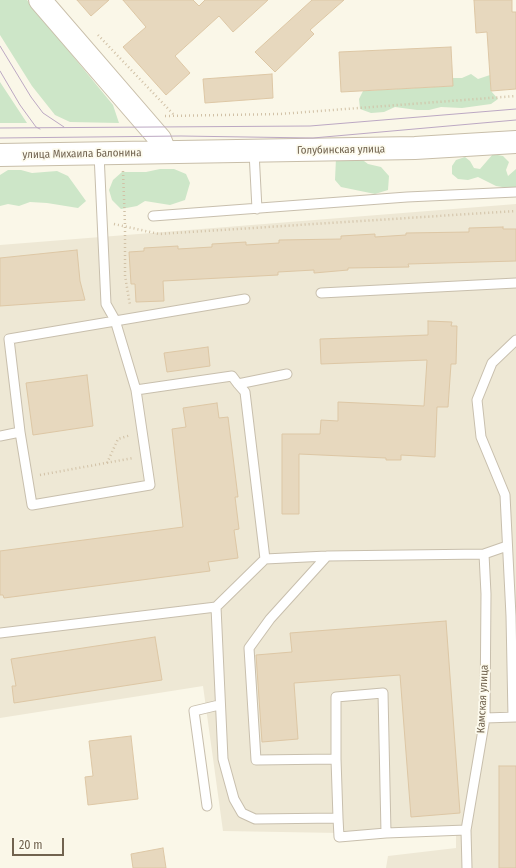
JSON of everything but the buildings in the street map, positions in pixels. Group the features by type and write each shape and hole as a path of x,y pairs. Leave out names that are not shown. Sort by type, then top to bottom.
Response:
{"main road":[{"path":"40,0 163,142 165,152"},
{"name":"Голубинская улица","path":"165,152 254,152 415,148 516,142"},
{"name":"улица Михаила Балонина","path":"0,156 165,152"}],"lane":[{"path":"254,152 257,209"},
{"path":"99,154 106,304 115,320 136,390 150,485 32,504 26,478 9,339 115,320 135,319 245,299"},
{"path":"153,216 407,198 516,192"},
{"path":"321,293 516,283"},
{"path":"485,718 514,717 511,616 504,495 481,437 477,400 492,363 516,340"},
{"path":"238,384 287,374"},
{"path":"136,390 232,376 245,392 265,560"},
{"path":"0,436 20,432"},
{"path":"0,633 216,607 265,560 327,556 484,554 507,546"},
{"name":"Камская улица","path":"467,868 466,830 485,718 486,594 484,554"},
{"path":"327,556 270,619 249,648 256,760 336,759"},
{"path":"216,607 223,759 234,799 242,812 255,819 338,818"},
{"path":"386,833 383,694 336,696 336,759 339,837 386,833 466,830"},
{"path":"207,806 194,711 220,705"}],"path":[{"path":"93,29 175,116"},
{"path":"141,117 280,114 516,96"},
{"path":"122,153 125,225 125,276 128,300 135,319"},
{"path":"102,222 125,225 159,234 516,211"},
{"path":"107,463 118,439 141,432"},
{"path":"26,478 146,456"}],"shaded area":[{"path":"516,204 516,868 386,868 388,856 456,848 456,835 223,831 203,686 0,718 0,245"}],"green space":[{"path":"0,0 27,0 113,105 119,123 70,122 55,115 32,86 0,35"},
{"path":"471,74 478,79 490,75 491,91 498,99 491,104 462,108 441,107 429,110 417,110 395,107 384,112 371,113 360,109 359,99 363,91 452,86 452,78 462,78"},
{"path":"0,82 27,123 0,123"},
{"path":"493,154 503,156 509,162 506,170 508,176 516,169 516,187 508,188 496,186 478,177 468,180 458,179 452,174 452,166 456,160 465,157 470,161 474,168 480,169"},
{"path":"336,158 360,158 368,164 381,167 389,176 388,190 375,194 341,187 335,180"},
{"path":"160,169 174,169 186,174 190,183 185,200 170,205 145,201 137,206 121,209 112,200 109,190 113,180 122,172 146,172"},
{"path":"8,170 21,170 32,173 57,171 68,176 86,201 78,208 30,202 19,206 8,204 0,206 0,175"}],"tram line":[{"path":"0,46 31,97 43,113 64,127"},
{"path":"0,71 20,105 36,127 40,129"},
{"path":"0,128 310,126 516,109"},
{"path":"0,138 181,136 313,138 516,120"}]}
